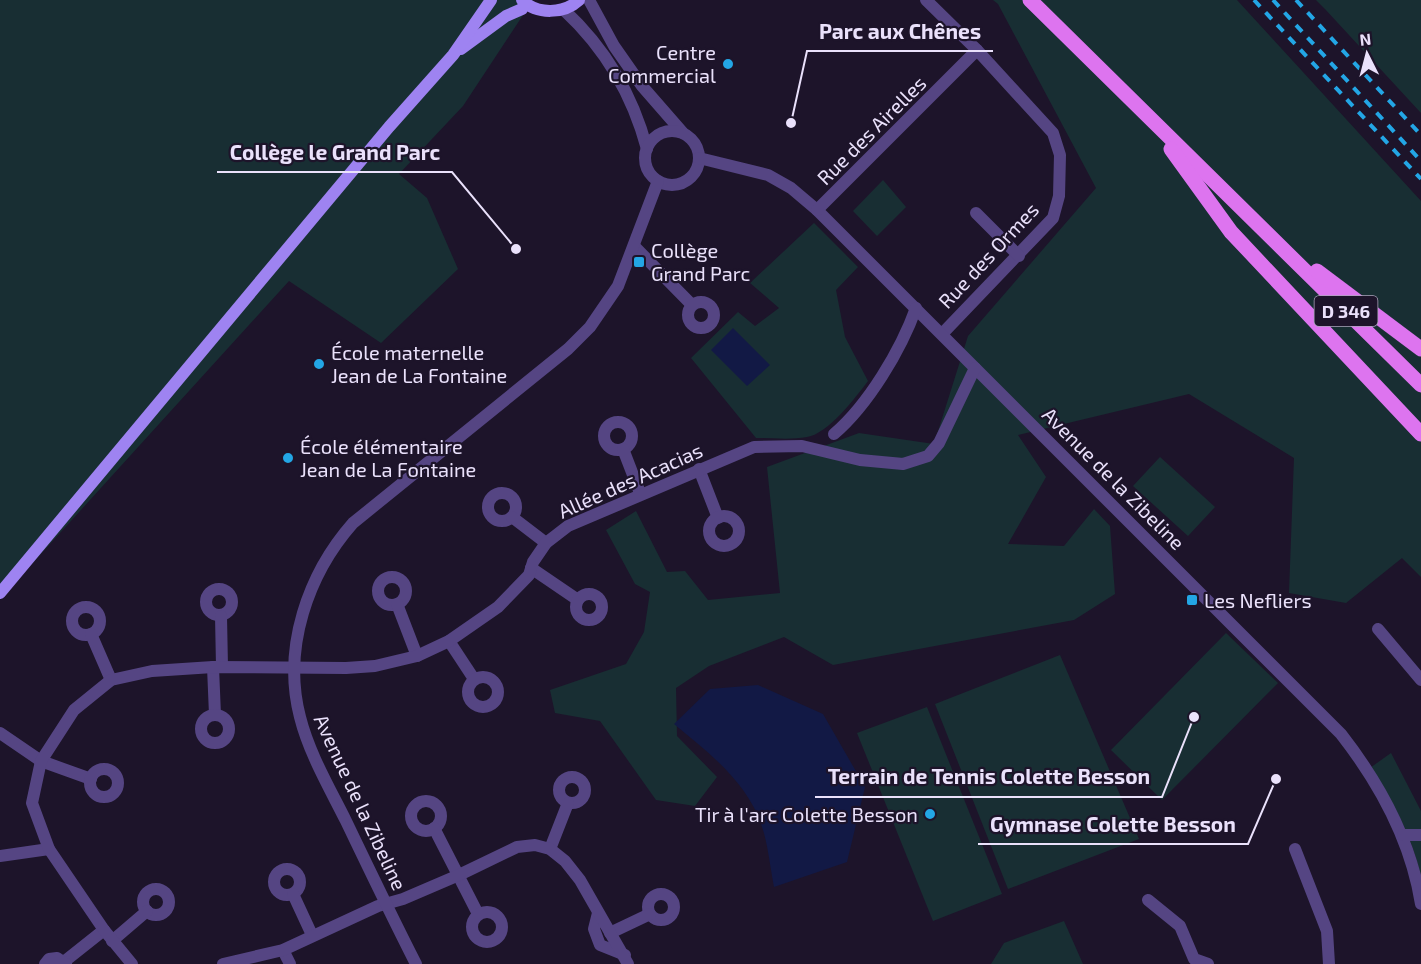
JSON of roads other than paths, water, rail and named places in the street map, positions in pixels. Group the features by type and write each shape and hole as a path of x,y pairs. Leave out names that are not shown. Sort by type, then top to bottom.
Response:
{"main road":[{"path":"0,593 389,127 453,55 491,0"},
{"path":"453,55 506,15 522,9 524,2 537,10 564,10 579,0"},
{"name":"D 346","path":"1030,0 1421,385"},
{"path":"1144,112 1231,232 1421,434"},
{"path":"1271,237 1421,349"}],"street":[{"path":"564,10 599,50 628,95 638,114 647,149 648,169 658,181 672,185 686,181 697,168 699,158 695,143 683,133 642,86 614,46 589,0"},
{"name":"Rue des Ormes","path":"926,0 977,50 1053,133 1060,155 1059,196 1053,218 942,334"},
{"name":"Rue des Airelles","path":"817,210 977,50"},
{"path":"647,149 655,137 662,133 683,133"},
{"name":"Avenue de la Zibeline","path":"699,158 768,175 791,188 817,210 1341,734 1378,787 1403,835 1421,904"},
{"name":"Avenue de la Zibeline","path":"416,964 309,744 294,692 293,668 302,614 310,591 333,546 371,506 568,349 590,327 618,286 658,181"},
{"path":"976,213 1019,256"},
{"path":"634,246 692,305"},
{"path":"834,434 847,423 876,385 916,308"},
{"name":"Allée des Acacias","path":"111,680 152,671 218,667 375,666 417,656 449,641 498,607 529,575 546,543 581,518 754,447 802,446 860,460 903,464 928,456 939,443 975,368"},
{"path":"624,449 640,493"},
{"path":"699,470 718,518"},
{"path":"512,517 546,543"},
{"path":"531,568 578,600"},
{"path":"397,604 417,656"},
{"path":"215,715 221,616"},
{"path":"1378,628 1421,680"},
{"path":"91,634 111,680 74,710 41,761 32,803 49,849 104,930 132,964"},
{"path":"449,641 474,679"},
{"path":"0,733 41,761 91,779"},
{"path":"550,849 568,803"},
{"path":"434,828 478,914"},
{"path":"1403,835 1421,835"},
{"path":"223,964 284,950 312,935 459,875 517,847 535,845 550,849 565,861 580,880 627,960"},
{"path":"0,856 49,849"},
{"path":"1295,849 1327,931 1329,964"},
{"path":"293,894 312,935"},
{"path":"1148,900 1180,926 1194,959 1208,964"},
{"path":"112,941 147,911"},
{"path":"598,912 594,929 600,945 627,960"},
{"path":"610,933 650,914"},
{"path":"45,964 53,958 65,963 104,930"},
{"path":"284,950 290,964"}],"railway":[{"path":"1254,0 1421,179"},
{"path":"1273,0 1421,161"},
{"path":"1296,0 1421,135"}],"place":[{"name":"Centre Commercial","path":"728,64"},
{"name":"Parc aux Chênes","path":"791,123"},
{"name":"Collège le Grand Parc","path":"516,249"},
{"name":"Collège Grand Parc","path":"639,262"},
{"name":"École maternelle Jean de La Fontaine","path":"319,364"},
{"name":"École élémentaire Jean de La Fontaine","path":"288,458"},
{"name":"Les Nefliers","path":"1192,600"},
{"name":"Terrain de Tennis Colette Besson","path":"1194,717"},
{"name":"Gymnase Colette Besson","path":"1276,779"},
{"name":"Tir à l'arc Colette Besson","path":"930,814"}]}
